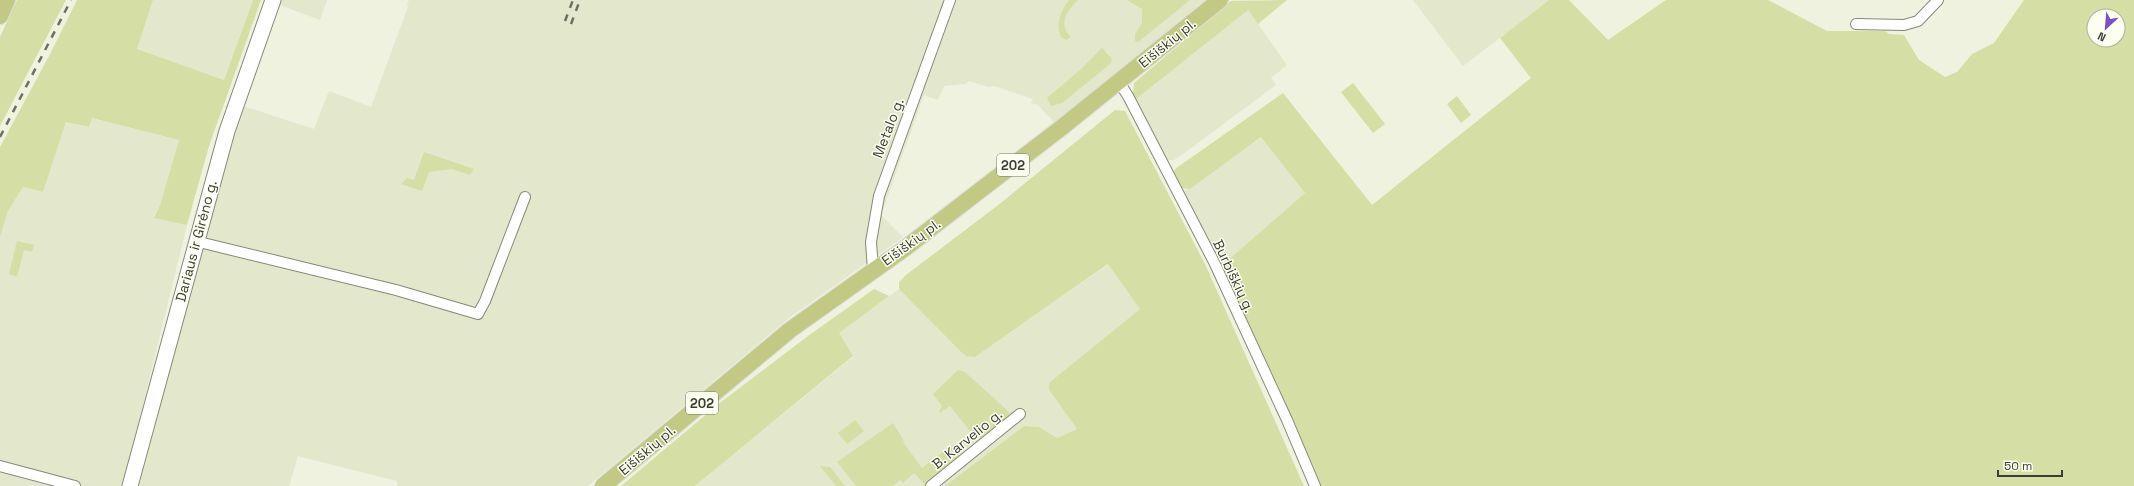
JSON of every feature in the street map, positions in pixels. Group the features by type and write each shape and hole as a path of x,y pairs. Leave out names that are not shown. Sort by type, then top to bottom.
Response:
{"main road":[{"path":"0,16 7,0"},
{"name":"Dariaus ir Girėno g.","path":"130,486 195,241 227,130 272,0"},
{"name":"Eišiškių pl.","path":"603,486 790,330 904,249 1119,82 1220,0"}],"street":[{"name":"Metalo g.","path":"873,270 871,242 879,196 950,0"},
{"path":"1856,24 1904,25 1918,21 1938,0"},
{"name":"Burbiškių g.","path":"1119,82 1128,96 1214,262 1287,420 1314,486"},
{"path":"195,241 396,290 478,314 485,301 524,197"},
{"name":"B. Karvelio g.","path":"931,486 1020,414"},
{"path":"0,466 75,486"}],"shaded area":[{"path":"153,0 253,0 224,80 137,49"},
{"path":"281,0 327,0 320,20 280,5"},
{"path":"409,0 1209,0 1055,123 1038,105 1031,103 1033,99 994,86 989,87 969,81 965,84 944,86 938,100 924,95 881,215 903,237 789,318 588,486 397,486 397,481 298,456 289,486 139,486 225,161 243,106 314,129 329,91 371,107 408,7 407,5"},
{"path":"1413,0 1549,0 1463,66"},
{"path":"1248,10 1287,65 1271,78 1276,85 1187,151 1174,160 1168,160 1135,100"},
{"path":"91,118 179,140 160,205 154,217 187,225 123,486 0,486 0,237 8,211 23,187 43,192 66,122 88,127"},
{"path":"1262,137 1305,193 1220,267 1183,192"},
{"path":"1109,264 1140,309 1050,383 1049,390 1077,429 1057,438 1039,427 1024,426 945,486 695,486 853,357 838,333 899,289 960,351 975,357"}],"green space":[{"path":"17,0 66,0 0,126 0,37"},
{"path":"77,0 153,0 137,49 224,80 253,0 261,0 209,146 187,225 154,218 160,205 179,140 92,118 89,127 66,122 43,192 23,187 8,211 0,237 0,147"},
{"path":"1069,0 1078,0 1067,13 1065,18 1065,28 1071,37 1066,40 1061,37 1059,32 1059,22 1061,13"},
{"path":"1127,0 1190,0 1138,42 1135,41 1135,34 1142,23 1142,9"},
{"path":"1287,0 1258,24 1248,10 1135,100 1133,93 1134,83 1231,1"},
{"path":"1549,0 1569,0 1608,40 1666,0 1768,0 1827,31 1885,31 1889,34 1904,35 1919,60 1945,77 1957,72 1972,54 1994,43 2024,0 2134,0 2134,486 1320,486 1220,267 1305,193 1261,137 1190,189 1182,188 1174,172 1175,169 1283,93 1372,205 1531,78 1500,38"},
{"path":"1102,48 1112,59 1110,64 1062,103 1051,106 1047,98 1080,70"},
{"path":"1353,83 1385,124 1373,133 1341,92"},
{"path":"1457,96 1471,115 1461,123 1447,104"},
{"path":"1115,110 1125,111 1205,264 1304,486 945,486 1024,426 1039,427 1057,438 1077,429 1049,390 1049,383 1140,309 1108,264 975,357 966,356 899,289 899,282 906,275 997,206"},
{"path":"424,152 474,169 470,175 452,169 429,172 422,191 401,184 407,178 414,180"},
{"path":"17,241 34,245 32,252 24,250 17,277 9,274"},
{"path":"874,289 889,296 839,333 853,356 695,486 621,486 721,402 808,336"},
{"path":"958,370 965,372 1009,412 1009,417 977,443 976,441 980,438 979,433 973,430 970,431 950,406 940,413 939,412 942,406 933,394"},
{"path":"855,420 864,431 847,444 838,433"},
{"path":"893,423 904,441 903,442 922,468 952,445 962,458 926,486 914,473 903,483 900,480 893,486 856,486 837,462"},
{"path":"820,466 830,467 845,486 836,486"}],"railway":[{"path":"0,137 71,0"},
{"path":"565,21 573,0"},
{"path":"571,24 580,0"}]}
